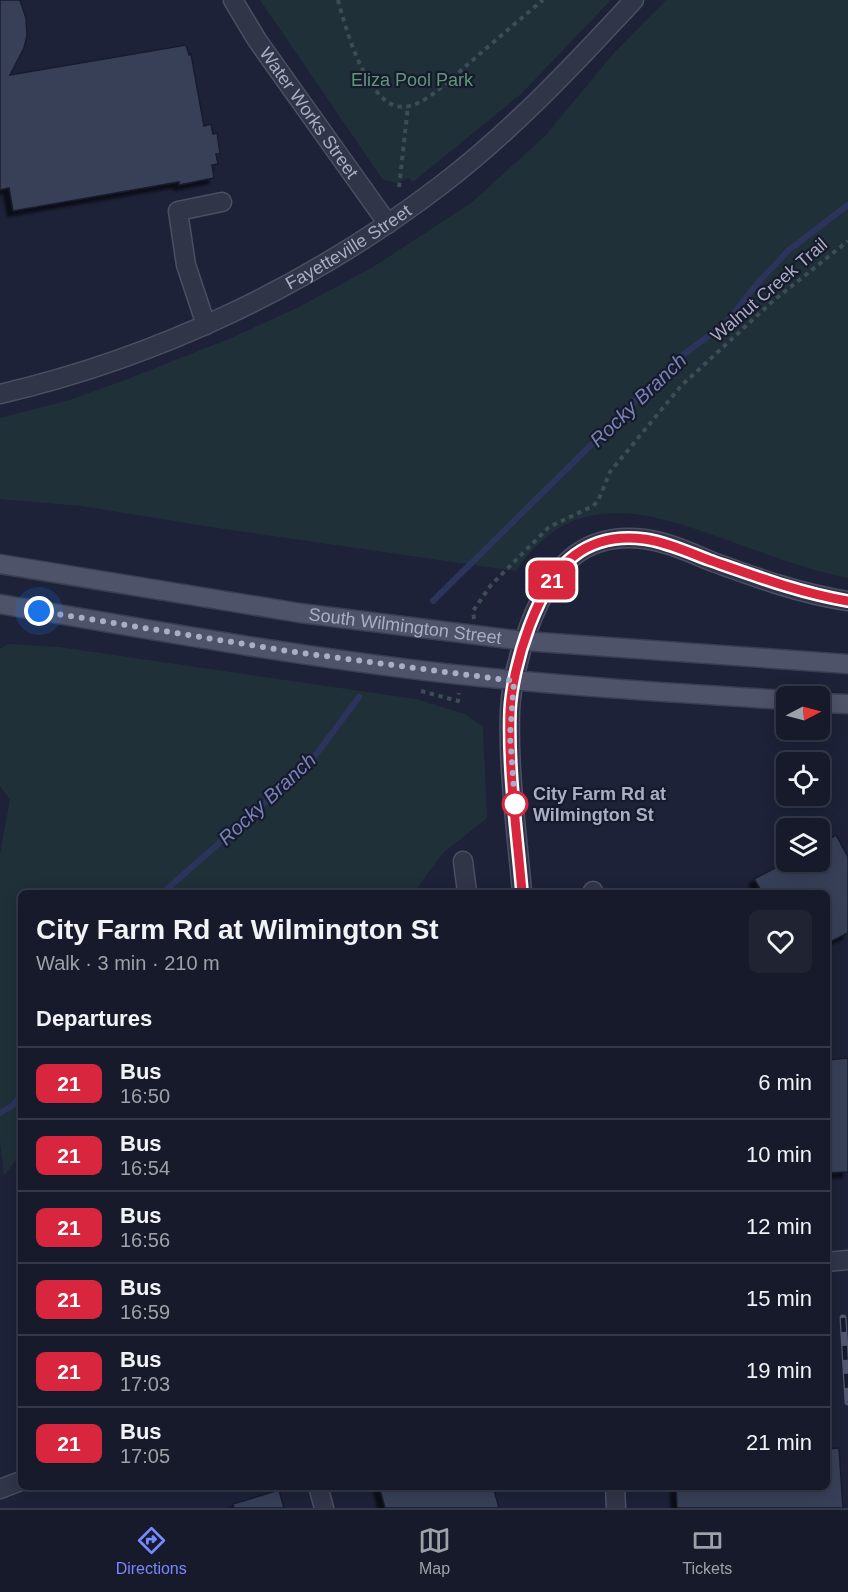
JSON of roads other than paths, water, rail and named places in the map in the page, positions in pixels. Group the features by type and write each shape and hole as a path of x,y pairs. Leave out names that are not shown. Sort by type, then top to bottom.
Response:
{"main road":[{"name":"South Wilmington Street","path":"0,564 300,613 524,641 848,664"},
{"path":"0,604 294,652 514,681 776,699"},
{"path":"830,703 848,704"}],"street":[{"name":"Water Works Street","path":"234,0 257,40 388,224"},
{"name":"Fayetteville Street","path":"0,394 46,383 140,353 206,325 276,291 388,224 442,184 503,133 633,0"},
{"path":"206,325 186,265 178,211 222,202"},
{"path":"522,890 510,736 514,681 524,641 548,587 561,568 575,555 593,545 614,539 653,540 779,585 848,601"},
{"path":"463,861 467,890"},
{"path":"830,1262 848,1260"},
{"path":"2,1488 18,1482"},
{"path":"319,1490 324,1508"},
{"path":"615,1490 616,1508"}],"waterway":[{"name":"Rocky Branch","path":"433,601 680,357 725,324 757,284 789,250 848,205"},
{"name":"Rocky Branch","path":"167,890 309,764 359,697"},
{"name":"Rocky Branch","path":"0,1113 12,1106 18,1099"}],"railway":[{"path":"843,1318 848,1402"}],"place":[{"name":"City Farm Rd at Wilmington St","path":"515,804"}],"park label":[{"name":"Eliza Pool Park","path":"412,80"}]}
